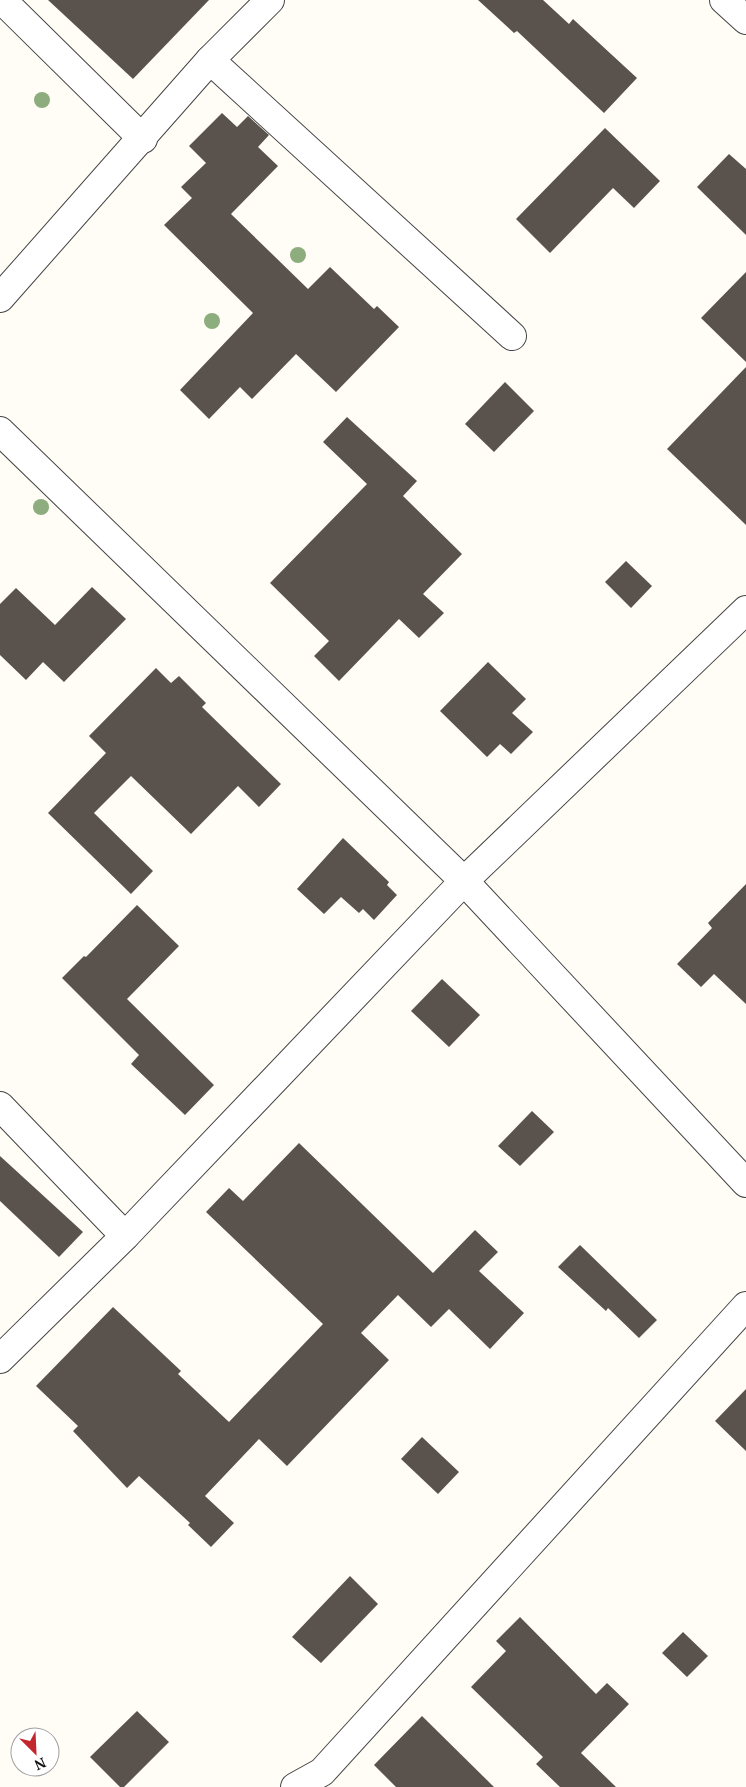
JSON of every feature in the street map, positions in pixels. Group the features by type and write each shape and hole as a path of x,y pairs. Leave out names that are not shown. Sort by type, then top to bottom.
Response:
{"street":[{"path":"2,0 143,139"},
{"path":"0,298 143,139 210,60 270,0"},
{"path":"724,0 746,20"},
{"path":"210,60 512,336"},
{"path":"0,431 464,881 746,1183"},
{"path":"0,1359 125,1236 464,881 746,610"},
{"path":"0,1106 125,1236"},
{"path":"295,1787 330,1780 746,1306"}],"building":[{"path":"48,0 209,0 133,79"},
{"path":"478,0 543,0 569,24 573,19 637,78 604,113 517,31 514,33"},
{"path":"222,113 237,127 248,116 269,135 258,147 278,166 231,214 308,289 330,267 374,309 377,306 399,327 336,392 296,354 252,399 240,387 209,419 180,390 253,313 164,225 192,198 181,187 206,163 189,146"},
{"path":"605,128 660,181 634,208 613,188 550,253 516,219"},
{"path":"729,154 746,169 746,235 697,187"},
{"path":"746,272 746,362 701,318"},
{"path":"746,367 746,525 667,449"},
{"path":"505,382 534,411 494,452 465,424"},
{"path":"347,417 417,481 403,496 462,554 423,594 444,613 419,638 399,619 339,681 314,656 329,641 270,583 367,484 323,442"},
{"path":"626,561 652,586 631,608 605,582"},
{"path":"92,587 126,619 64,682 43,662 26,680 0,655 0,604 16,588 55,625"},
{"path":"488,662 526,699 512,713 533,732 511,754 500,744 487,757 440,711"},
{"path":"156,668 171,683 179,676 206,703 202,707 281,784 259,807 238,786 191,834 131,776 94,813 153,871 131,894 48,813 106,753 89,736"},
{"path":"343,838 389,882 387,885 397,895 374,920 363,909 359,913 341,897 324,914 297,889"},
{"path":"746,884 746,1004 714,974 701,987 677,964 712,928 708,923"},
{"path":"137,905 179,946 127,999 214,1085 185,1115 131,1064 139,1055 62,978 84,956 86,957"},
{"path":"442,979 480,1015 449,1047 411,1011"},
{"path":"532,1111 554,1132 520,1166 498,1146"},
{"path":"299,1143 433,1273 475,1230 498,1252 479,1271 524,1313 490,1349 449,1309 431,1327 398,1295 361,1333 389,1360 287,1466 259,1439 205,1496 234,1523 211,1547 188,1525 190,1523 139,1476 127,1488 73,1431 78,1426 36,1386 113,1307 181,1371 178,1374 229,1422 323,1324 206,1212 229,1188 243,1201"},
{"path":"0,1156 83,1232 59,1257 0,1201"},
{"path":"580,1245 657,1320 639,1338 608,1308 606,1311 558,1267"},
{"path":"746,1389 746,1451 715,1421"},
{"path":"422,1437 459,1472 438,1494 401,1459"},
{"path":"350,1576 378,1604 321,1663 292,1637"},
{"path":"520,1617 596,1694 607,1683 629,1704 581,1753 616,1787 560,1787 536,1764 543,1757 471,1687 506,1651 496,1641"},
{"path":"683,1632 708,1656 687,1677 662,1653"},
{"path":"137,1711 169,1742 124,1787 120,1787 90,1757"},
{"path":"422,1716 494,1787 396,1787 374,1765"}]}
